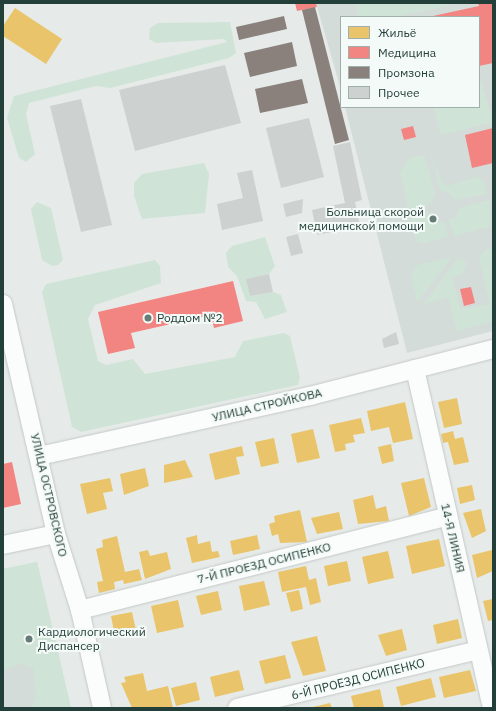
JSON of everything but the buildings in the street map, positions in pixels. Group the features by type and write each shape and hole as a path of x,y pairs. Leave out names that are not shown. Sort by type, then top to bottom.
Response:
{"street":[{"name":"УЛИЦА ОСТРОВСКОГО","path":"3,304 56,534 80,610 102,708"},
{"name":"УЛИЦА СТРОЙКОВА","path":"39,456 310,396 493,349"},
{"name":"14-Я ЛИНИЯ","path":"415,369 492,708"},
{"name":"7-Й ПРОЕЗД ОСИПЕНКО","path":"80,610 448,516"},
{"path":"3,545 56,534"},
{"name":"6-Й ПРОЕЗД ОСИПЕНКО","path":"237,708 478,650"}],"shaded area":[{"name":"Больница скорой медицинской помощи","path":"316,3 493,3 493,331 407,353 345,108 480,108 480,16 340,16 340,87"},
{"name":"Кардиологический Диспансер","path":"37,562 71,708 3,708 3,569"}],"green space":[{"path":"356,3 460,3 400,16 359,16"},
{"path":"230,22 236,53 229,58 110,88 96,86 29,103 26,114 35,154 26,162 19,158 7,118 14,96 227,42 224,39 156,43 149,39 150,28 158,23"},
{"path":"480,78 493,122 441,135 434,108 480,108"},
{"path":"431,154 442,184 447,186 478,177 485,184 486,194 456,200 447,191 441,192"},
{"path":"424,155 435,194 429,205 409,210 400,173 410,158"},
{"path":"204,163 209,174 205,213 142,219 134,196 134,183 142,174"},
{"path":"489,200 491,226 454,236 449,220 455,218 460,208"},
{"path":"37,202 51,208 63,260 58,265 52,266 42,260 31,209"},
{"path":"429,212 439,223 444,221 448,236 422,244 416,241 410,217"},
{"path":"265,237 275,266 269,274 247,279 250,296 273,292 281,295 287,312 265,319 256,302 246,301 237,276 228,267 226,253 232,246"},
{"path":"488,248 493,251 493,321 457,331 448,297 424,304 458,258 467,263 464,272 452,277 460,309 490,304 479,257"},
{"path":"452,257 417,302 411,275 417,265"},
{"path":"155,260 160,266 161,283 95,305 88,319 98,361 106,365 133,359 145,374 235,357 243,341 284,333 290,336 300,378 298,385 81,432 72,427 42,292 46,284"},
{"name":"Кардиологический Диспансер","path":"37,562 71,708 32,708 36,696 33,668 21,663 3,671 3,569"}],"place":[{"name":"Больница скорой медицинской помощи","path":"433,219"},
{"name":"Роддом №2","path":"148,318"},
{"name":"Кардиологический Диспансер","path":"29,639"}]}
